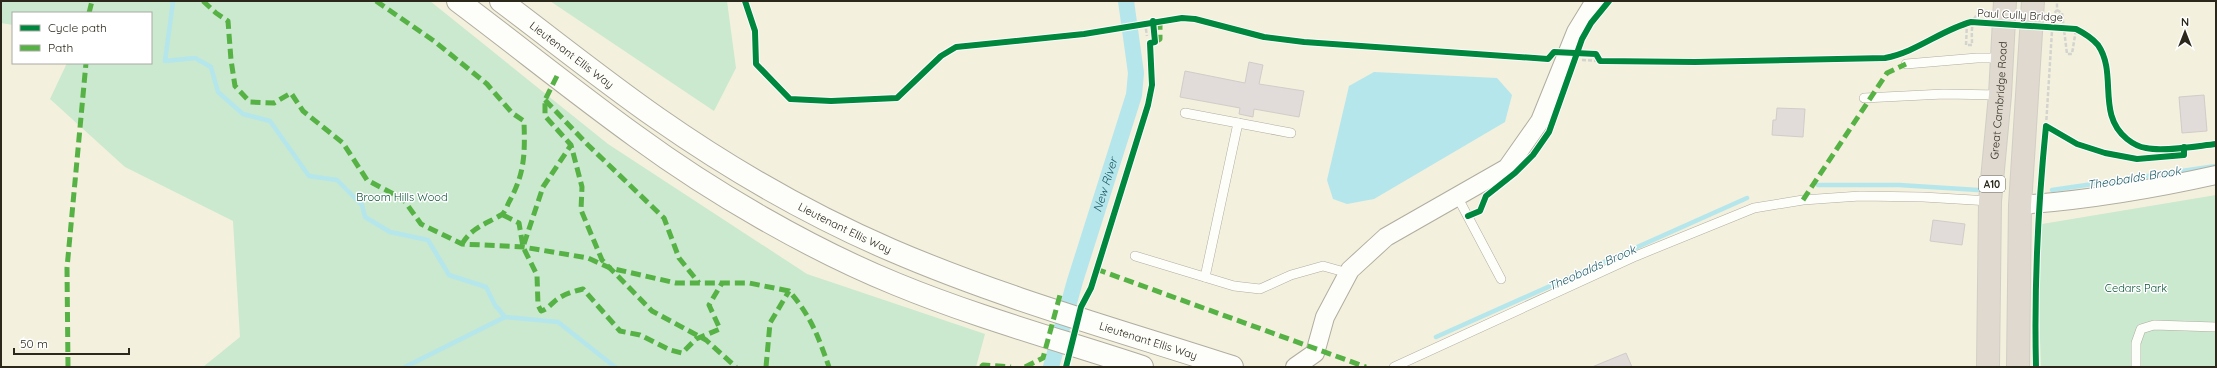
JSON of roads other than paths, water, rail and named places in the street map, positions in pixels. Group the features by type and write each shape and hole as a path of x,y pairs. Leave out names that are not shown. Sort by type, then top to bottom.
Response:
{"highway":[{"name":"Great Cambridge Road","path":"1988,367 1990,201 2000,95 2005,1"},
{"name":"A10","path":"2018,367 2020,205 2033,1"}],"main road":[{"path":"458,1 638,138 744,206 816,246 896,284 1033,333 1142,367"},
{"name":"Lieutenant Ellis Way","path":"502,1 658,119 760,183 822,216 891,250 976,284 1042,307 1232,367"}],"street":[{"path":"1295,367 1319,360 1325,317 1348,273 1386,238 1458,198 1507,168 1540,121 1573,55 1576,32 1595,1"},
{"path":"2020,205 2082,200 2157,188 2216,175"}],"lane":[{"path":"1906,64 1977,58 2002,58"},
{"path":"1864,98 1944,94 2000,95"},
{"path":"1185,114 1291,133"},
{"path":"1205,277 1238,123"},
{"path":"1394,367 1629,260 1754,208 1803,200 1860,196 1923,197 1990,201"},
{"path":"1458,198 1501,278"},
{"path":"1135,256 1234,286 1260,289 1291,275 1323,266 1348,273"},
{"path":"2136,367 2136,343 2141,329 2154,325 2216,327"}],"water":[{"path":"1374,72 1497,78 1512,95 1505,122 1374,199 1347,204 1333,199 1327,180 1349,86"}],"waterway":[{"name":"Theobalds Brook","path":"171,1 173,2 165,61 195,58 211,67 218,92 243,114 270,121 309,176 337,180 362,205 365,217 390,232 428,240 449,275 486,287 495,305 505,317 558,322 615,367"},
{"name":"New River","path":"1051,367 1075,281 1134,95 1136,73 1126,1"},
{"name":"Theobalds Brook","path":"2052,190 2216,166"},
{"name":"Theobalds Brook","path":"1818,185 1899,185 1978,190"},
{"name":"Theobalds Brook","path":"1436,337 1747,198"},
{"path":"405,367 505,317"}],"park label":[{"name":"Broom Hills Wood","path":"402,197"},
{"name":"Cedars Park","path":"2136,288"}]}
